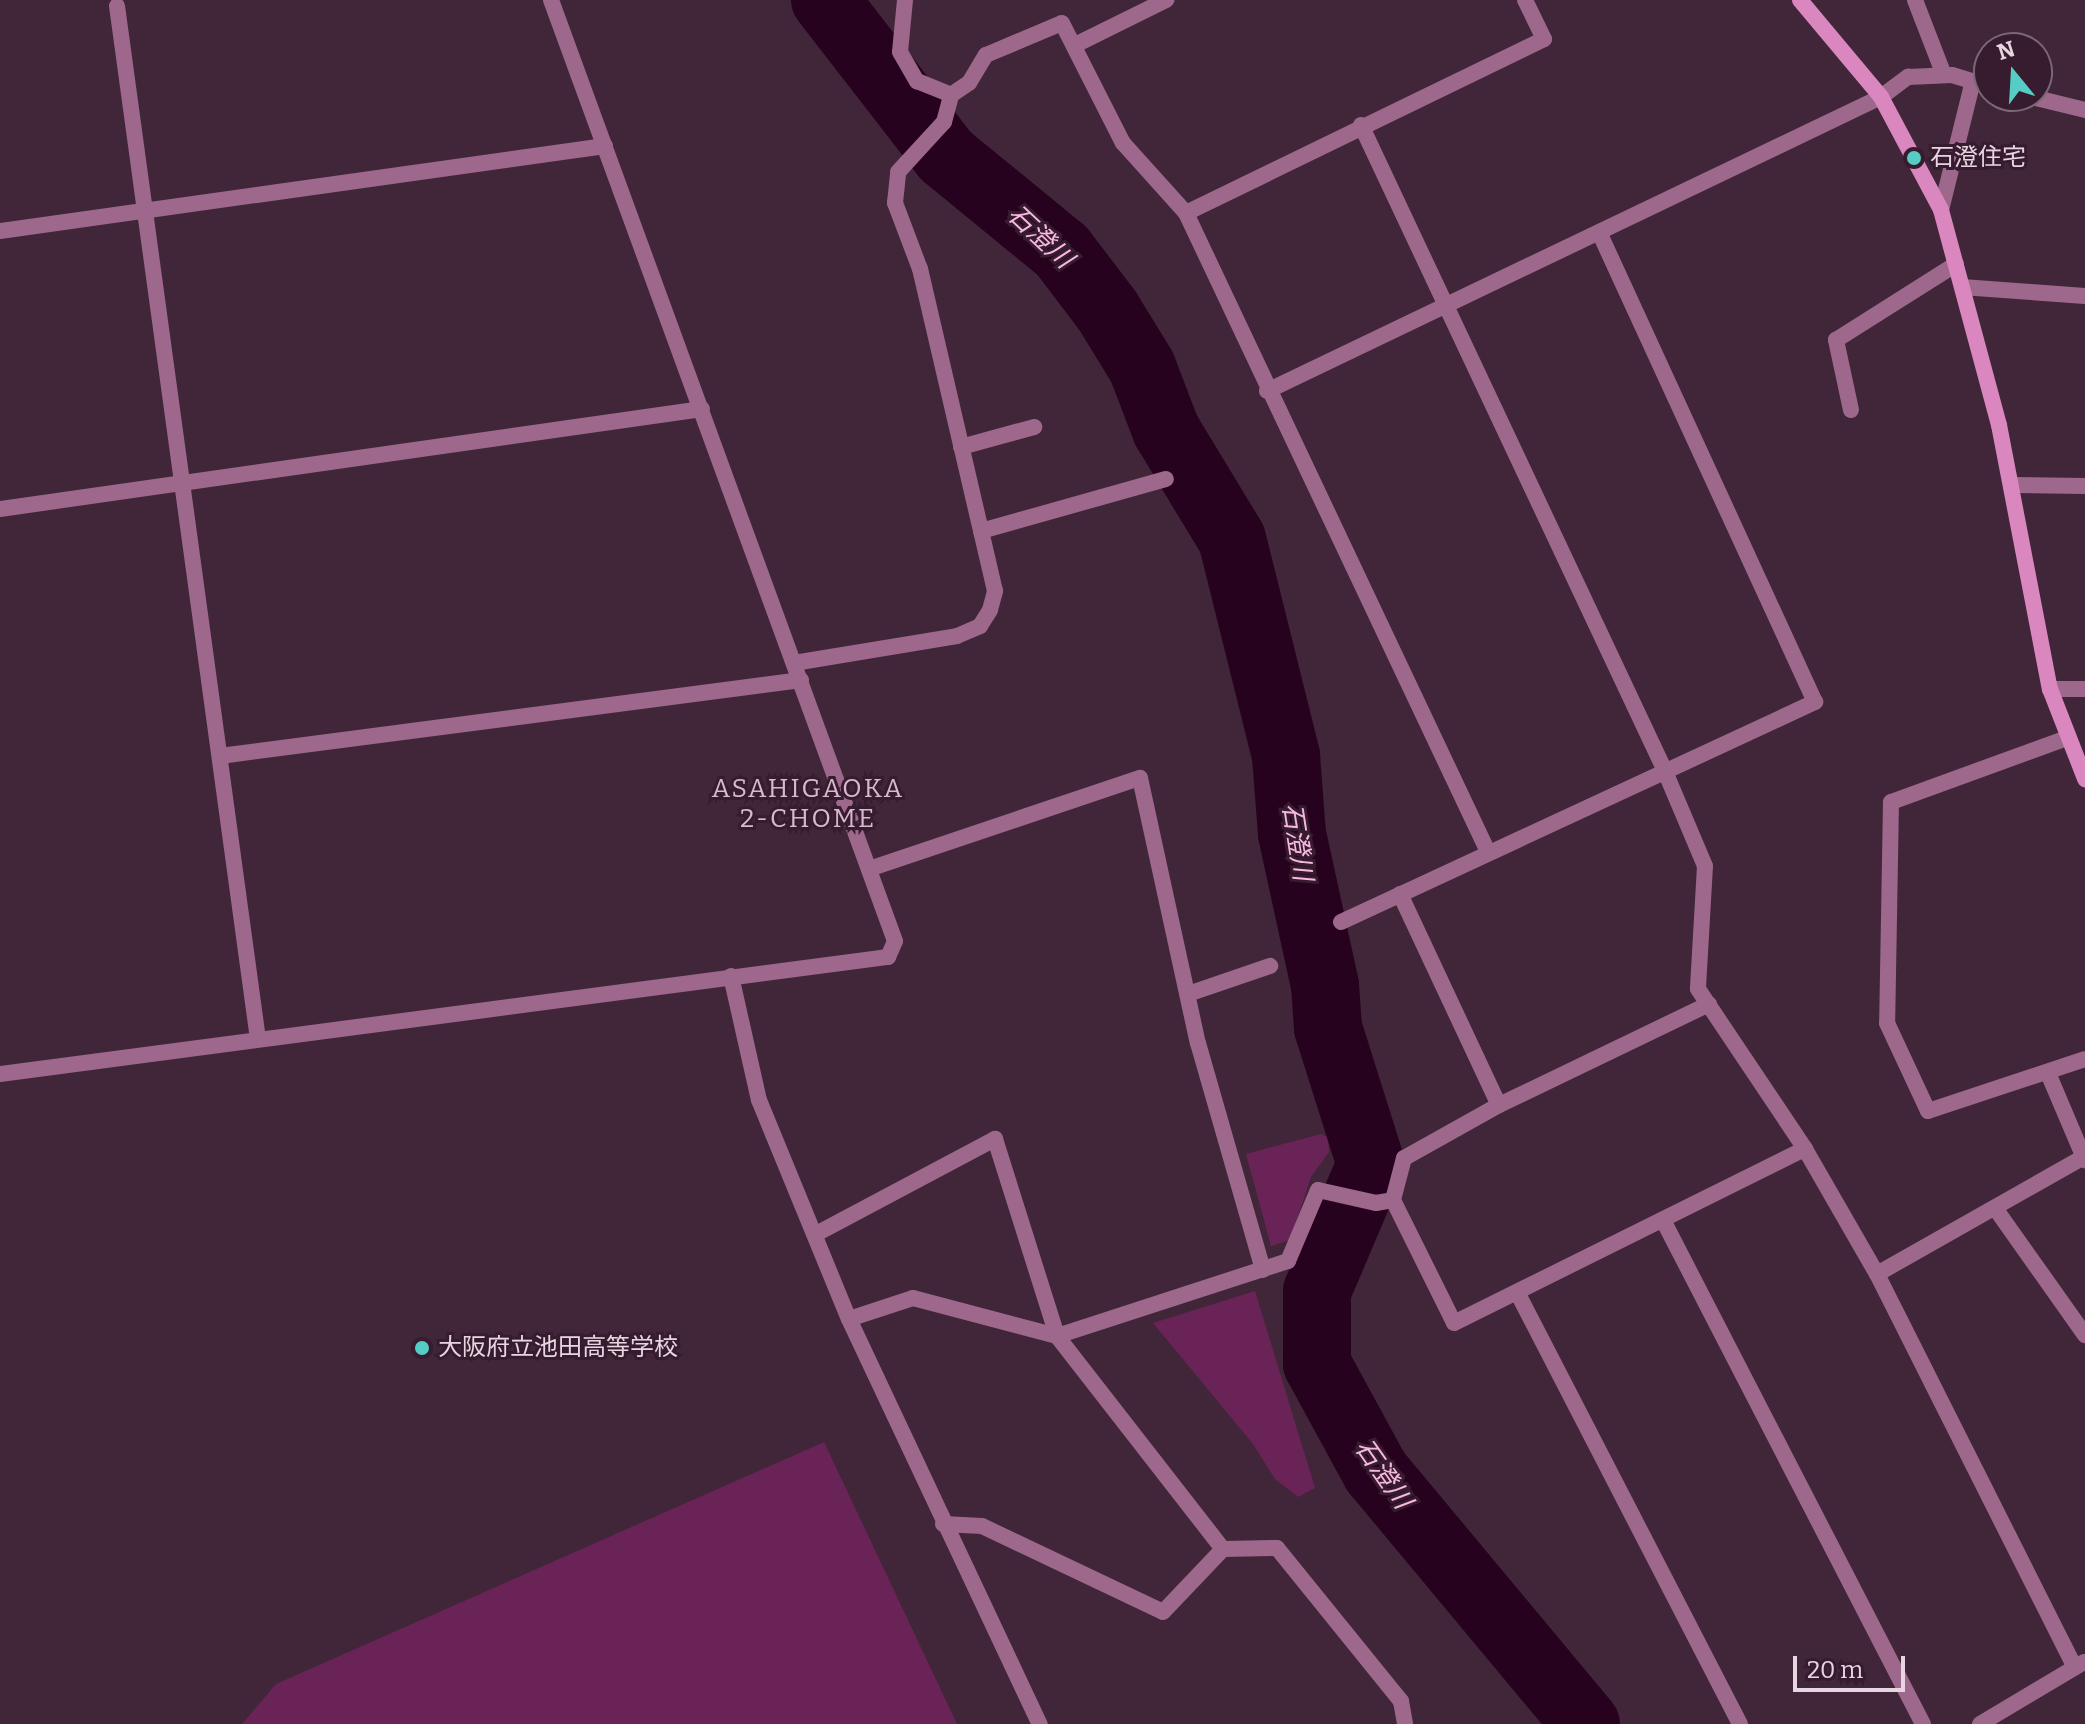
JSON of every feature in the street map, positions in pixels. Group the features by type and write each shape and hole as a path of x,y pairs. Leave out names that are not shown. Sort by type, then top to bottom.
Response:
{"street":[{"path":"0,1074 888,957 895,941 551,0"},
{"path":"905,0 900,52 917,81 951,95"},
{"path":"1075,45 1147,4 1166,0"},
{"path":"1186,213 1361,125 1544,39 1525,0"},
{"path":"1800,0 1881,97 1941,210 2011,485 2050,689 2085,779"},
{"path":"1915,0 1944,75"},
{"path":"114,2 258,1039"},
{"path":"794,663 957,636 980,626 995,591 920,269 895,203 898,172 944,122 951,95 969,83 986,55 1062,23 1123,143 1186,213 1267,391 1488,852"},
{"path":"1267,391 1881,97 1908,77 1944,75 1973,81"},
{"path":"2053,102 2085,110"},
{"path":"1941,210 1973,108"},
{"path":"1361,125 1664,769 1705,866 1698,989 1805,1149 1877,1274 2080,1664 1980,1724"},
{"path":"0,231 605,146"},
{"path":"1341,922 1664,769 1815,702 1599,232"},
{"path":"1851,410 1836,340 1956,264"},
{"path":"1962,287 2085,296"},
{"path":"0,509 702,409"},
{"path":"961,447 1034,427"},
{"path":"981,531 1166,479"},
{"path":"2011,485 2085,486"},
{"path":"220,756 801,680"},
{"path":"2050,689 2085,689"},
{"path":"2067,738 1891,802 1887,1023 1928,1111 2085,1059"},
{"path":"869,869 1140,778 1188,994 1263,1270"},
{"path":"1400,894 1499,1105"},
{"path":"1188,994 1270,966"},
{"path":"731,976 759,1100 849,1319 943,1524 1004,1640 1040,1724"},
{"path":"1384,1202 1404,1158 1499,1105 1709,1004"},
{"path":"1877,1274 2084,1158 2048,1073"},
{"path":"816,1234 995,1139 1057,1336 1223,1549"},
{"path":"849,1319 913,1298 1057,1336 1288,1261 1327,1191 1384,1202 1454,1323 1664,1222 1805,1149"},
{"path":"1995,1208 2085,1335"},
{"path":"1664,1222 1923,1724"},
{"path":"1517,1292 1740,1724"},
{"path":"943,1524 982,1526 1163,1612 1223,1549 1277,1548 1401,1701 1405,1724"}],"shaded area":[{"path":"1321,1134 1328,1137 1329,1152 1311,1177 1290,1240 1271,1246 1246,1154"},
{"path":"1255,1291 1315,1488 1298,1497 1275,1479 1253,1444 1153,1323"},
{"path":"824,1442 957,1724 242,1724 276,1684"}],"waterway":[{"name":"石澄川","path":"825,0 946,156 1062,251 1107,310 1142,367 1166,430 1232,539 1286,756 1292,834 1325,985 1328,1028 1371,1164 1317,1291 1317,1364 1376,1472 1586,1724"}],"place":[{"name":"石澄住宅","path":"1914,158"},
{"name":"大阪府立池田高等学校","path":"422,1348"}],"district":[{"name":"ASAHIGAOKA 2-CHOME","path":"808,804"}]}
